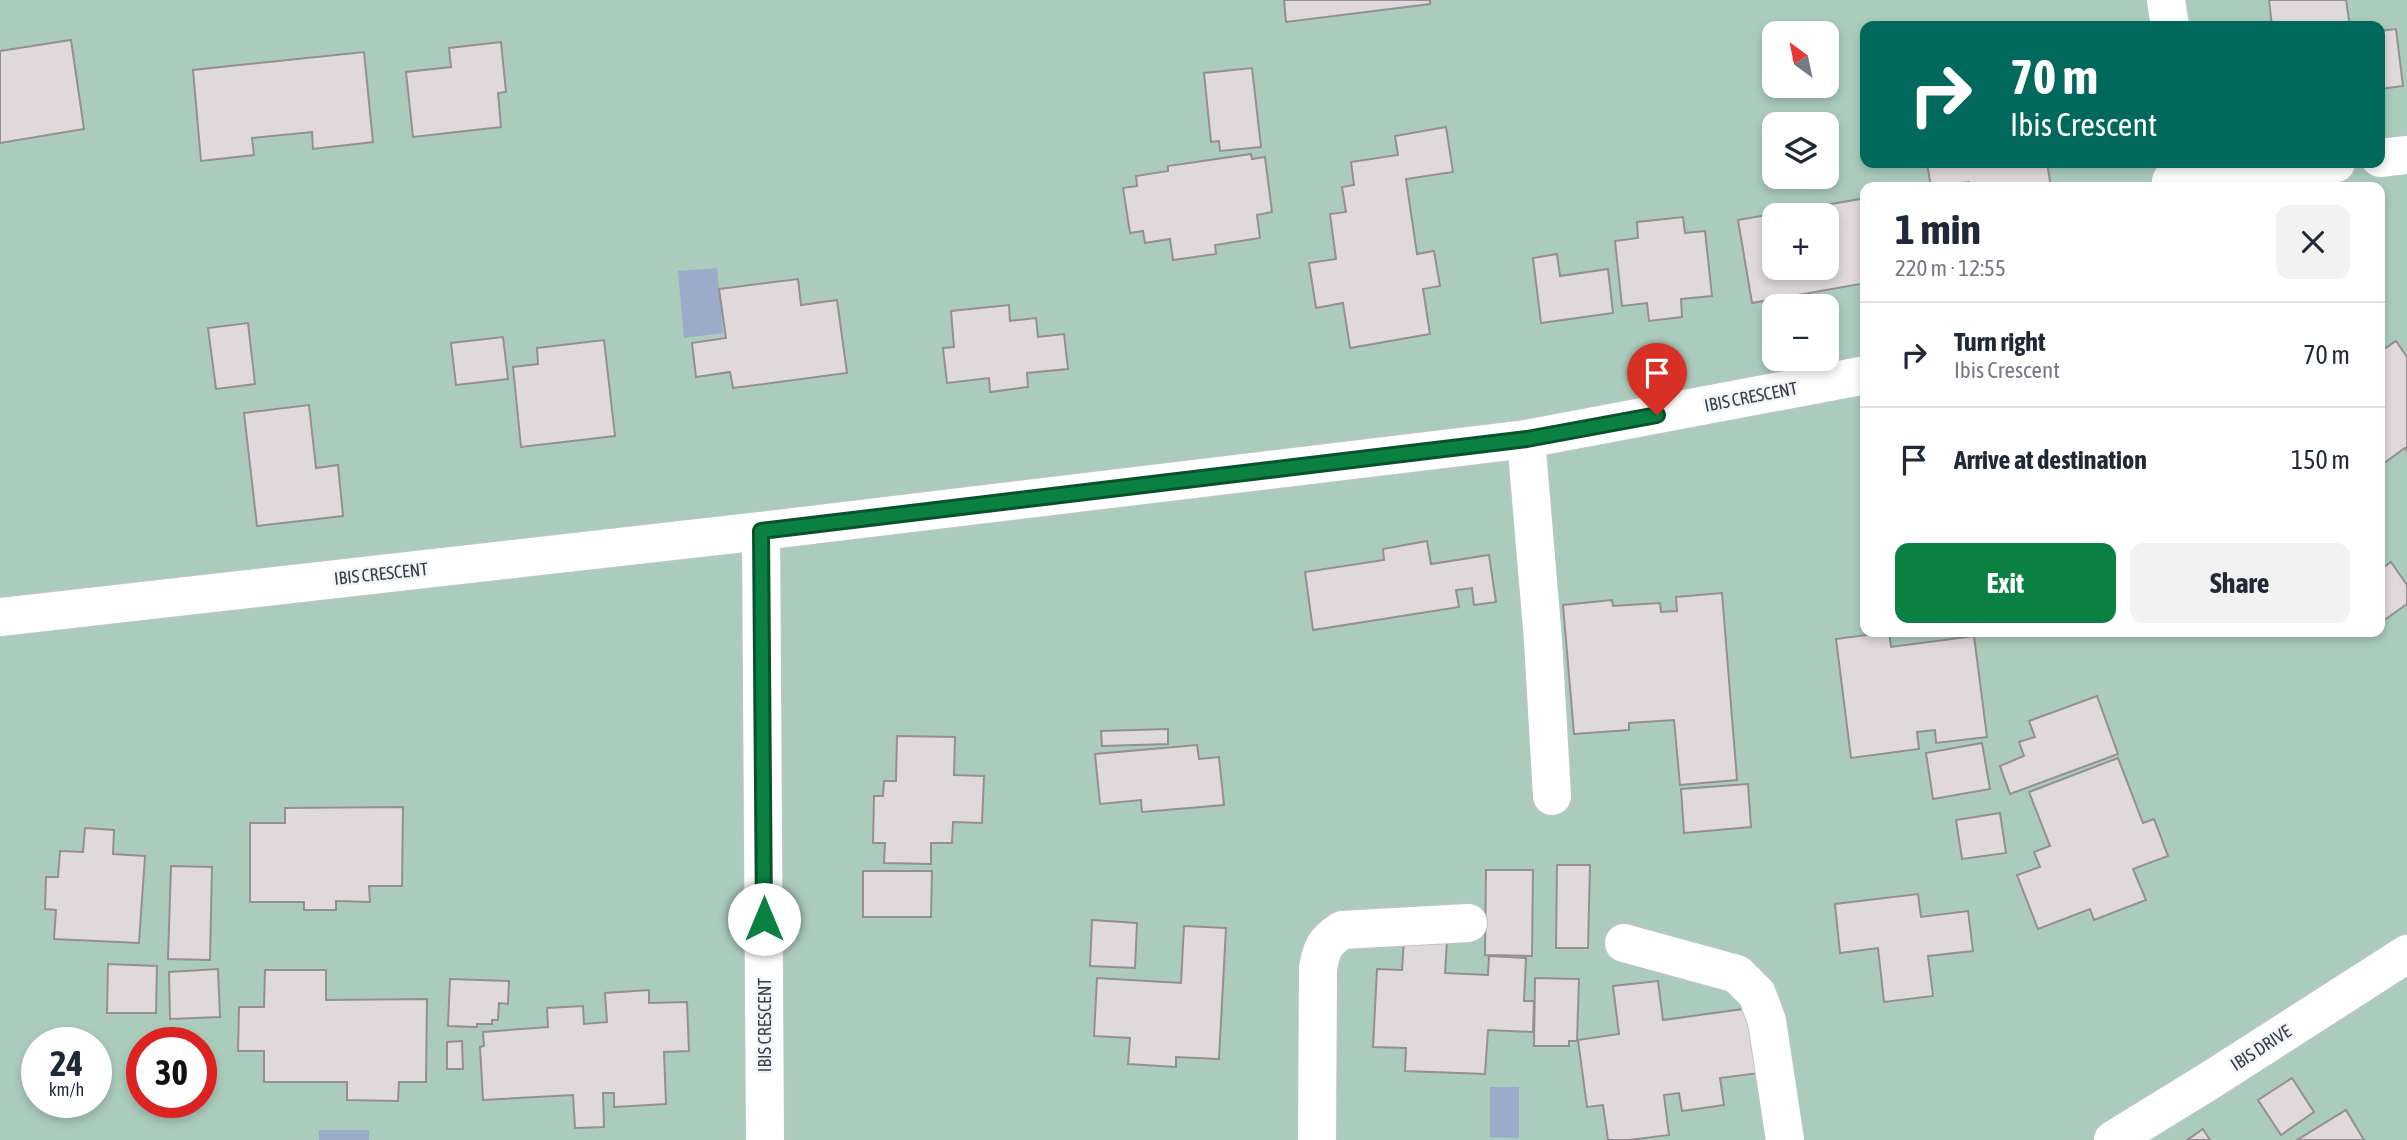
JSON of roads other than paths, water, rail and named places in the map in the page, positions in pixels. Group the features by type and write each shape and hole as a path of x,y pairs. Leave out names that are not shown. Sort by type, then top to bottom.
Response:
{"street":[{"path":"2166,0 2169,21"},
{"path":"2385,157 2407,155"},
{"path":"2171,177 2277,168"},
{"name":"IBIS CRESCENT","path":"0,617 761,531 1527,439 1860,377"},
{"path":"1527,439 1552,796"},
{"name":"IBIS CRESCENT","path":"761,531 765,1140"},
{"path":"1317,1140 1318,968 1321,949 1331,937 1342,930 1468,923"},
{"path":"1624,943 1737,974 1758,994 1767,1021 1785,1140"},
{"name":"IBIS DRIVE","path":"2113,1140 2209,1082 2407,954"}],"water":[{"path":"717,268 723,333 684,338 678,271"},
{"path":"1490,1087 1519,1087 1519,1138 1490,1137"},
{"path":"319,1130 369,1130 369,1140 319,1140"}]}
